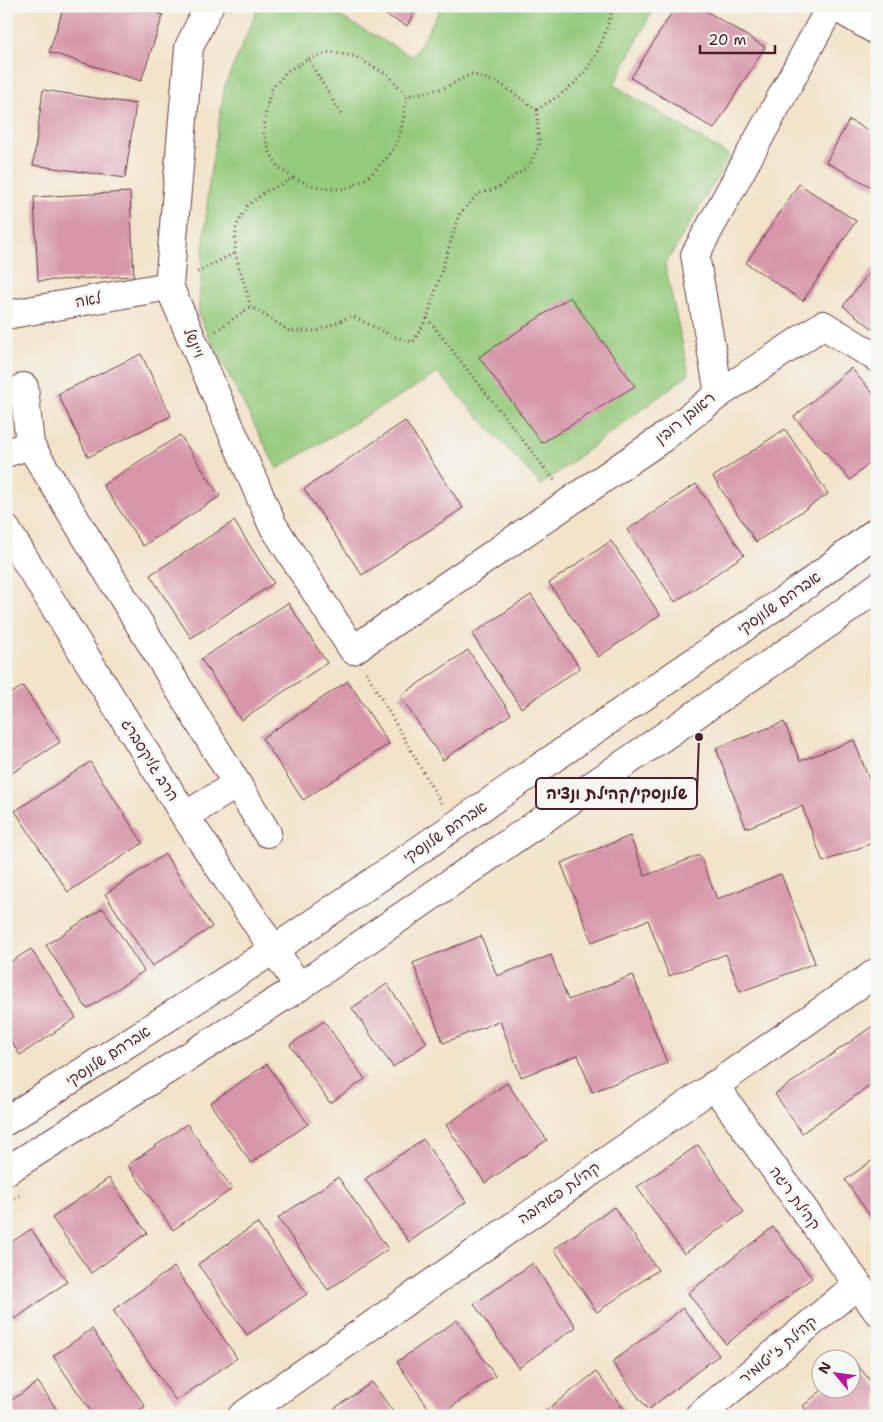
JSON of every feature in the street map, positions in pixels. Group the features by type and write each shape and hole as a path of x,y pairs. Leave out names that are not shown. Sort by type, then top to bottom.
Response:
{"street":[{"name":"ויינשל","path":"209,6 189,47 169,286 272,524 353,650"},
{"path":"833,6 877,31"},
{"name":"ראובן רובין","path":"353,650 664,437 718,394 694,255 833,6"},
{"name":"לאה","path":"6,315 169,286"},
{"path":"718,394 823,325 877,358"},
{"path":"24,387 18,449 267,832"},
{"name":"הרב גליקסברג","path":"6,529 185,816 299,987"},
{"name":"אברהם שלונסקי","path":"6,1121 275,949 809,583 877,531"},
{"path":"6,1171 299,987 824,626 877,587"},
{"path":"185,816 237,784"},
{"name":"קהילת פאדובה","path":"242,1416 877,972"},
{"name":"קהילת ריגה","path":"714,1085 877,1311"},
{"name":"קהילת ז'יטומיר","path":"699,1416 857,1285"}],"path":[{"path":"537,110 570,87 592,62 606,32 613,6"},
{"path":"330,52 354,56 388,75 407,96 399,137 392,151 360,183 345,189 316,187 293,178 278,167 270,152 264,133 266,110 271,90 286,72 308,60 330,52"},
{"path":"308,60 341,114"},
{"path":"407,96 444,88 471,74 500,83 537,110"},
{"path":"293,178 265,192 247,206 236,226 235,252 251,306 289,331 317,330 352,316 392,336 414,342 427,318 459,216 478,194 498,188 529,166 539,145 537,110"},
{"path":"169,286 235,252"},
{"path":"195,346 251,306"},
{"path":"427,318 571,500"},
{"path":"353,650 454,825"}],"green space":[{"path":"259,6 321,6 413,57 442,6 655,6 614,85 730,156 665,265 689,374 541,485 438,373 277,469 198,315 209,181 225,85"}],"building":[{"path":"64,6 134,6 163,15 141,81 49,52"},
{"path":"369,6 417,6 407,26"},
{"path":"676,6 698,6 765,47 714,129 631,78"},
{"path":"43,90 136,104 125,178 33,165"},
{"path":"849,120 877,135 877,190 826,162"},
{"path":"799,184 856,221 803,301 746,263"},
{"path":"130,192 134,276 38,281 34,197"},
{"path":"877,263 877,332 843,306"},
{"path":"570,297 635,386 542,443 479,357"},
{"path":"141,354 171,416 88,457 58,394"},
{"path":"851,368 877,398 877,457 850,480 794,417"},
{"path":"405,421 463,508 362,575 304,489"},
{"path":"785,429 828,494 756,542 713,477"},
{"path":"180,435 220,496 143,546 103,485"},
{"path":"696,484 744,555 675,602 627,530"},
{"path":"234,521 274,583 191,638 150,575"},
{"path":"611,541 660,615 598,657 549,583"},
{"path":"531,595 580,668 521,708 472,634"},
{"path":"288,603 327,663 241,720 201,659"},
{"path":"468,650 511,714 443,760 400,696"},
{"path":"348,681 389,744 303,800 262,738"},
{"path":"23,686 60,742 6,777 6,697"},
{"path":"784,722 800,761 854,740 871,785 877,783 877,841 823,862 802,806 746,828 716,748"},
{"path":"90,762 143,843 68,892 15,811"},
{"path":"630,836 645,876 700,855 717,899 781,874 815,963 740,992 726,954 669,976 648,920 592,942 561,863"},
{"path":"165,854 212,927 152,966 105,894"},
{"path":"103,908 144,971 87,1009 46,945"},
{"path":"481,936 497,976 551,955 568,1000 633,975 667,1063 592,1092 578,1055 521,1077 500,1021 443,1043 413,963"},
{"path":"31,949 76,1018 20,1055 6,1033 6,965"},
{"path":"387,984 427,1043 393,1067 352,1008"},
{"path":"324,1021 365,1079 330,1103 290,1045"},
{"path":"877,1023 877,1081 802,1133 775,1094"},
{"path":"267,1064 308,1124 251,1163 210,1103"},
{"path":"507,1083 547,1140 485,1183 446,1125"},
{"path":"187,1124 232,1189 173,1230 128,1165"},
{"path":"423,1139 466,1202 409,1242 365,1179"},
{"path":"698,1145 744,1212 684,1254 637,1187"},
{"path":"877,1157 877,1226 845,1180"},
{"path":"338,1177 388,1249 328,1290 278,1218"},
{"path":"109,1178 147,1233 91,1273 52,1218"},
{"path":"614,1207 658,1270 597,1312 554,1249"},
{"path":"257,1223 307,1294 247,1335 198,1264"},
{"path":"773,1227 812,1278 726,1344 688,1293"},
{"path":"31,1229 67,1282 15,1319 6,1307 6,1246"},
{"path":"533,1263 576,1327 518,1368 474,1304"},
{"path":"174,1267 237,1358 176,1401 113,1310"},
{"path":"683,1308 719,1355 648,1410 612,1362"},
{"path":"457,1320 495,1376 439,1416 434,1416 397,1362"},
{"path":"92,1329 145,1406 132,1416 94,1416 53,1356"},
{"path":"860,1368 877,1389 877,1416 811,1416 803,1406 810,1400 860,1400"},
{"path":"596,1372 629,1416 539,1416"},
{"path":"38,1382 61,1416 6,1416 6,1404"},
{"path":"372,1382 396,1416 324,1416"}],"place":[{"name":"שלונסקי/קהילת ונציה","path":"699,737"}]}
